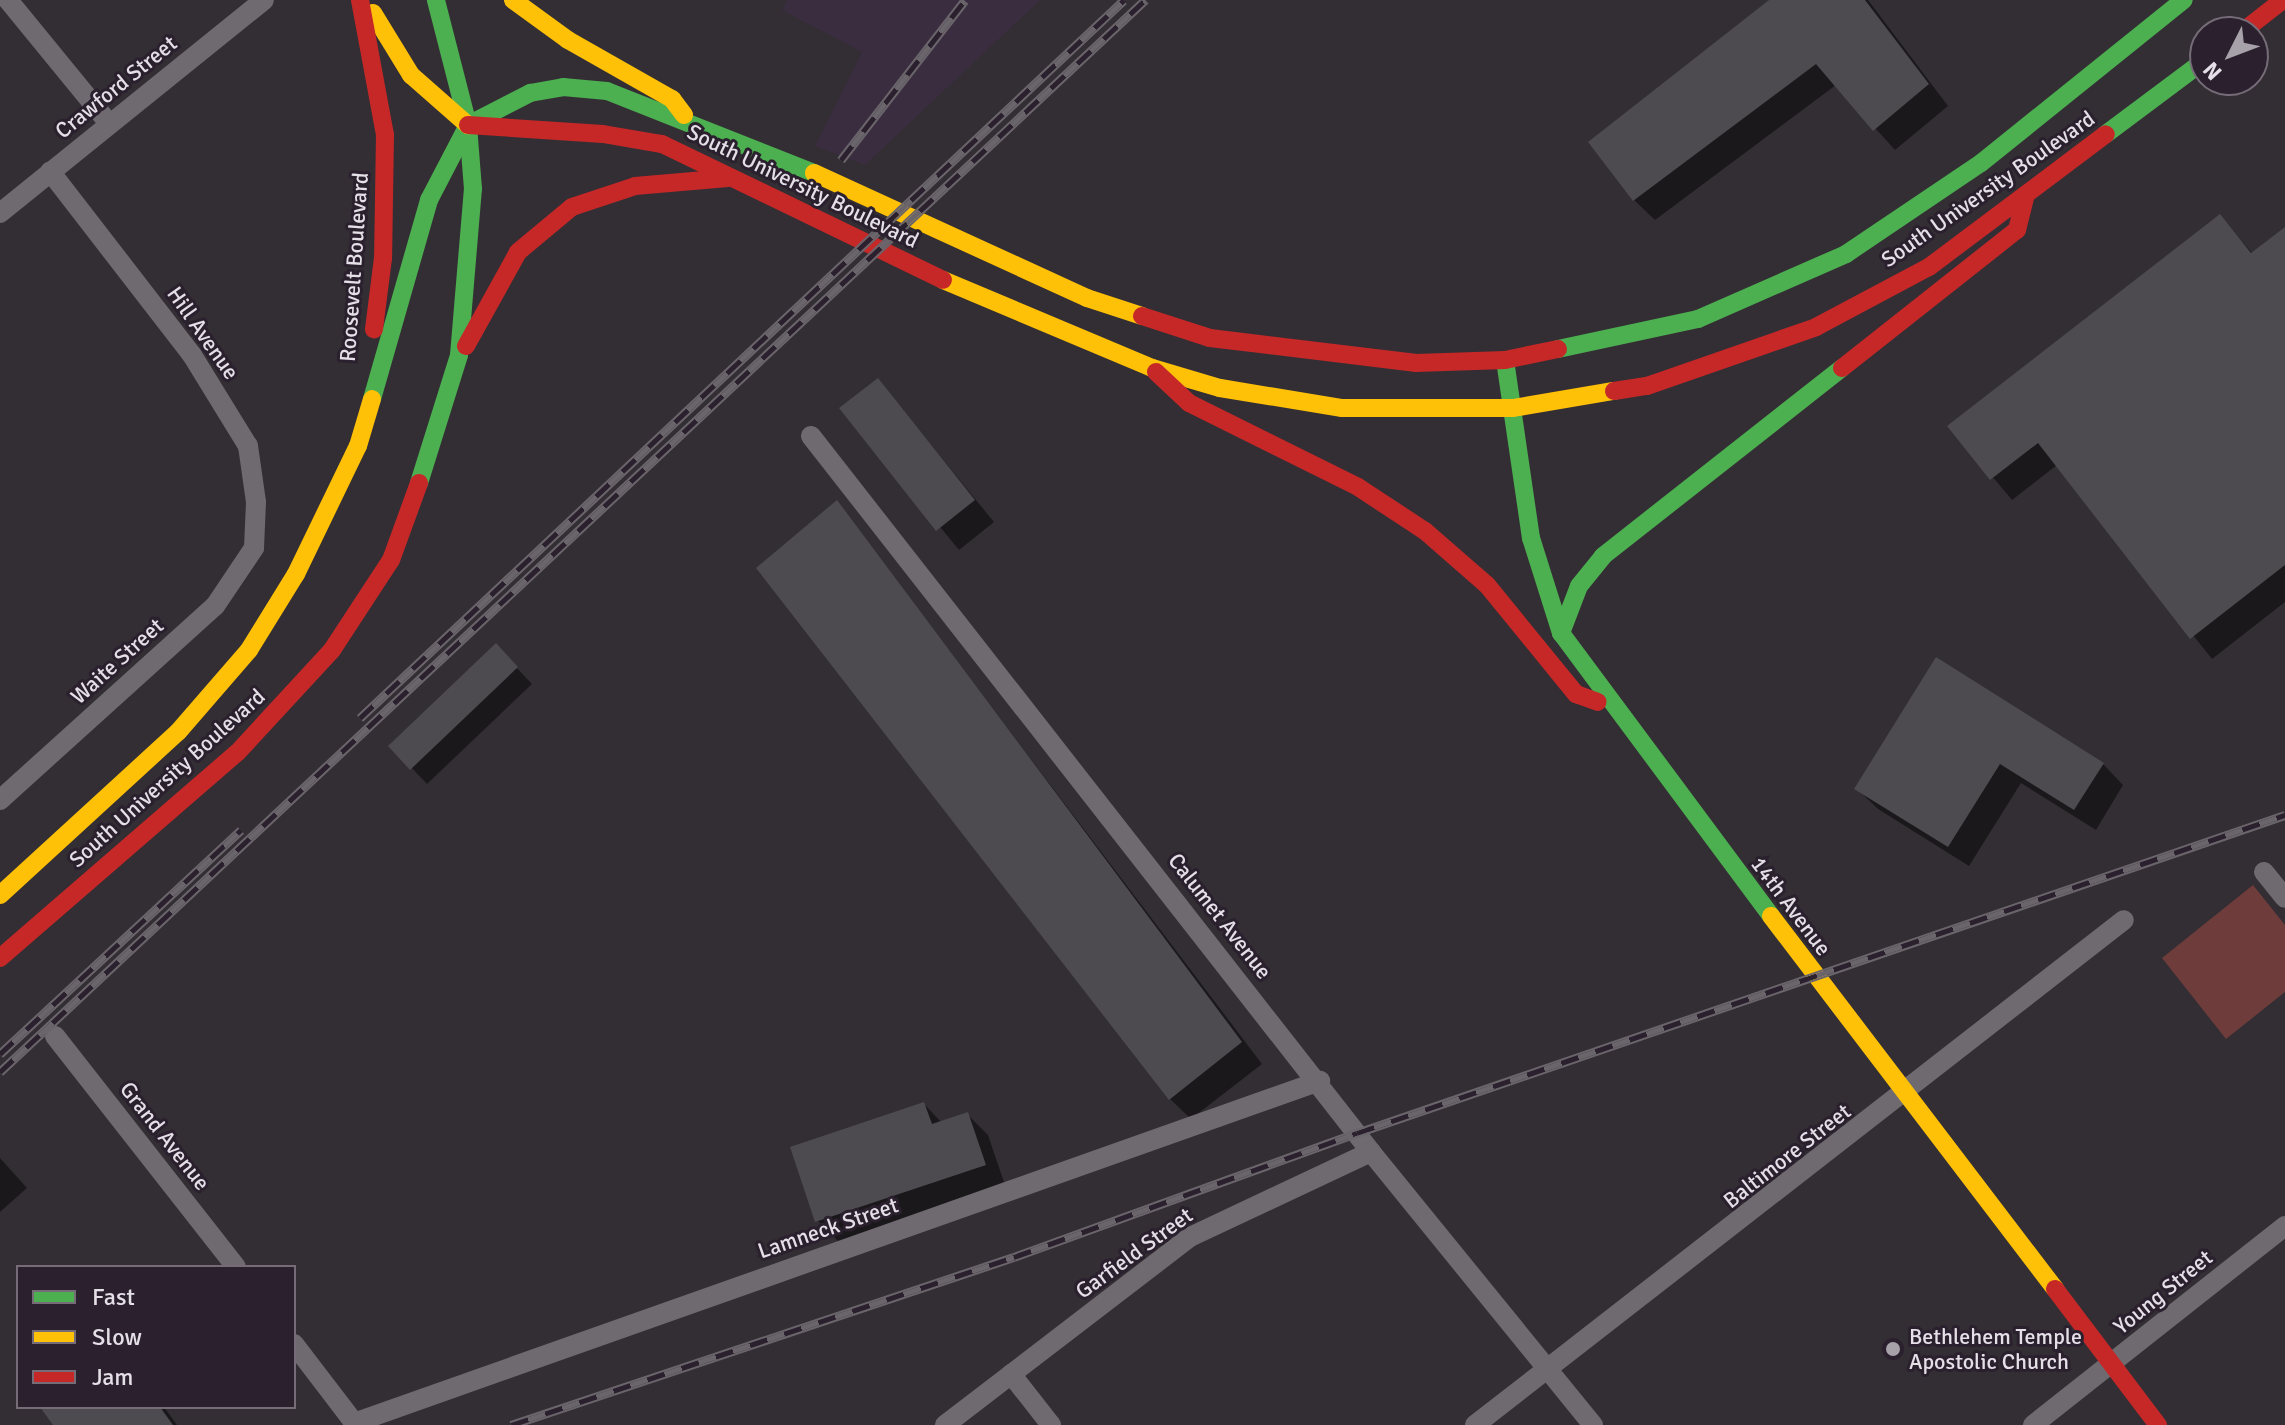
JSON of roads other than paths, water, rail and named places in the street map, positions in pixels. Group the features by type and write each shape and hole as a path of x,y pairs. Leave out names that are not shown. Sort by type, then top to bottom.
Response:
{"main road":[{"path":"361,0 411,75 468,125"},
{"name":"Roosevelt Boulevard","path":"361,0 385,135 383,258 370,396"},
{"path":"436,0 468,125 473,189 459,355"},
{"path":"513,0 568,40 672,99 684,115"},
{"name":"South University Boulevard","path":"468,125 505,102 563,87 607,91 684,115 754,145 972,249 1087,298 1210,338 1416,363 1505,360 1665,329 1814,271 1935,197 2184,0"},
{"path":"2262,16 2283,0"},
{"name":"South University Boulevard","path":"468,125 603,134 662,144 939,278 1152,368 1220,388 1342,408 1513,408 1647,386 1762,350 1929,267 2189,72"},
{"path":"370,396 429,200 468,125"},
{"path":"459,355 480,329 518,252 572,207 635,186 728,178"},
{"path":"1561,633 1579,586 1603,556 2017,230 2025,198"},
{"name":"South University Boulevard","path":"0,958 237,753 332,650 391,560 412,513 459,355"},
{"name":"14th Avenue","path":"1505,360 1531,538 1561,633 1612,707 2110,1366 2158,1425"},
{"path":"1152,368 1189,403 1358,487 1425,531 1487,585 1576,694 1612,707"},
{"name":"South University Boulevard","path":"0,895 178,732 249,650 340,489 370,396"}],"street":[{"path":"8,0 108,122"},
{"name":"Crawford Street","path":"0,213 108,122 264,0"},
{"name":"Hill Avenue","path":"50,171 192,355 248,446 256,502 254,548"},
{"name":"Calumet Avenue","path":"811,436 1320,1081 1371,1152 1551,1369 1593,1425"},
{"name":"Waite Street","path":"0,800 215,606 254,548"},
{"path":"2264,872 2285,898"},
{"name":"Baltimore Street","path":"1475,1425 1905,1095 2124,920"},
{"name":"Grand Avenue","path":"55,1036 234,1265"},
{"name":"Lamneck Street","path":"355,1424 1320,1081"},
{"name":"Garfield Street","path":"945,1425 1190,1237 1371,1152"},
{"name":"Young Street","path":"2033,1425 2285,1226"},
{"path":"296,1347 355,1424"},
{"path":"1011,1374 1051,1425"}],"railway":[{"path":"841,160 965,0"},
{"path":"360,718 1124,0"},
{"path":"0,1072 1145,0"},
{"path":"511,1425 1014,1257 1357,1133 2285,815"},
{"path":"0,1054 241,830"}],"place":[{"name":"Bethlehem Temple Apostolic Church","path":"1893,1349"}]}
